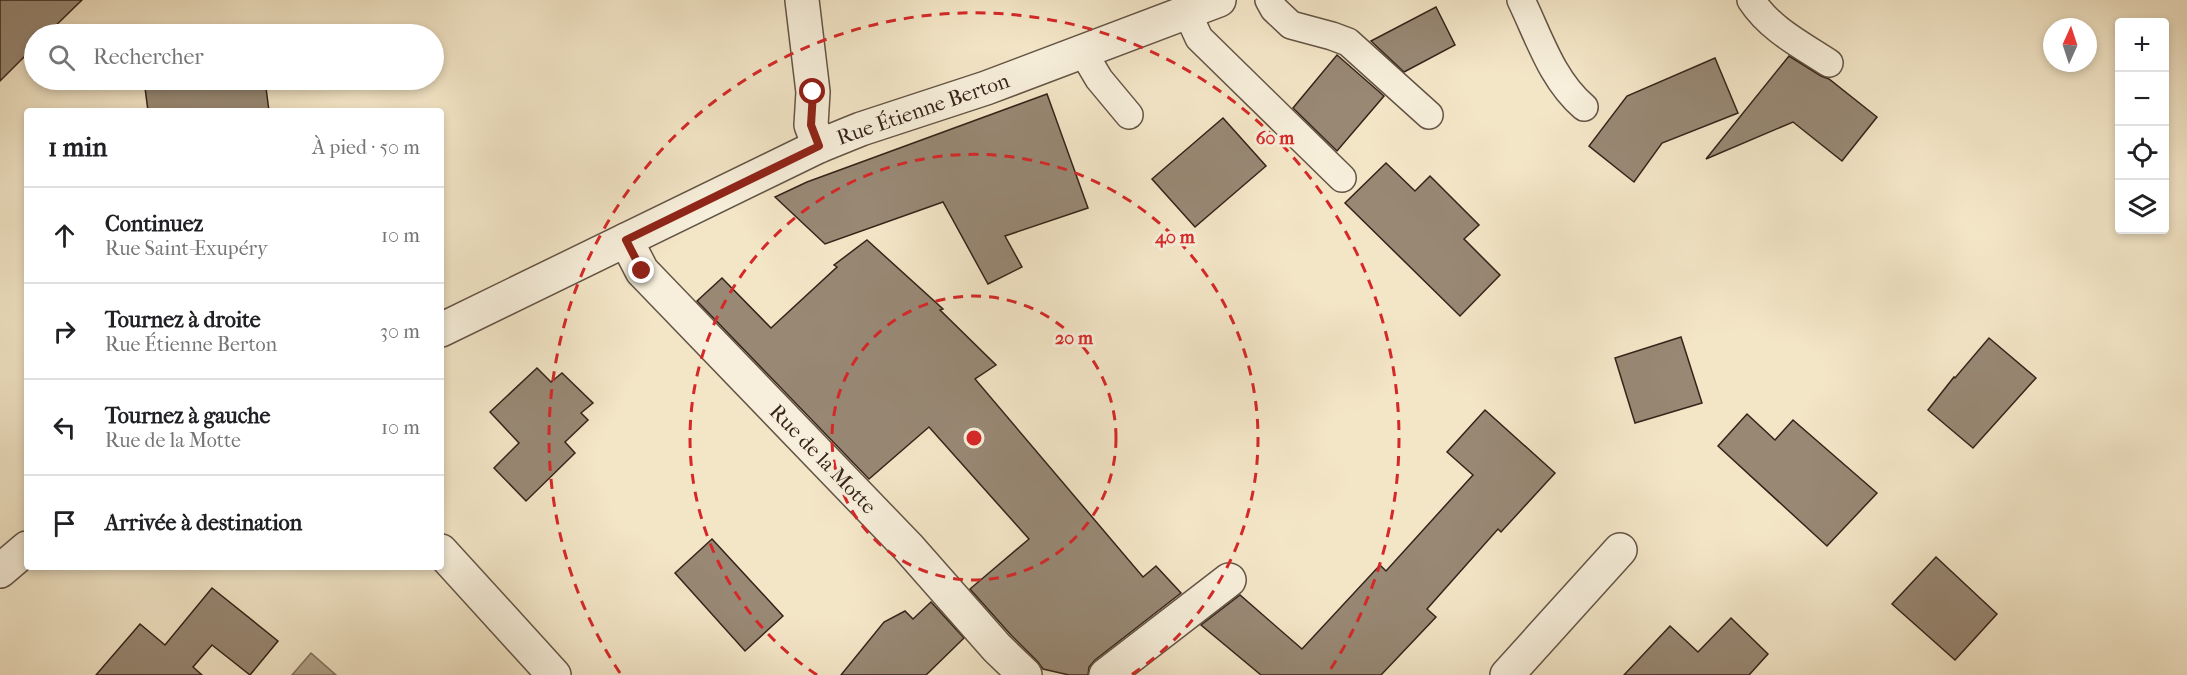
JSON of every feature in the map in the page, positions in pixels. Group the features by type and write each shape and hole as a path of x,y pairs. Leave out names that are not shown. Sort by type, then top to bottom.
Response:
{"street":[{"path":"802,0 813,92 811,125 819,146"},
{"name":"Rue Étienne Berton","path":"444,329 819,146 861,129 986,88 1219,0"},
{"name":"Rue de la Motte","path":"626,240 642,271 908,547 997,648 1025,675"},
{"path":"1507,675 1620,550"},
{"path":"0,571 24,551"},
{"path":"444,554 554,675"},
{"path":"1106,675 1229,580"}],"lane":[{"path":"1269,0 1274,9 1290,25 1348,42 1429,115"},
{"path":"1521,0 1560,82 1570,96 1584,107"},
{"path":"1750,0 1779,31 1829,63"},
{"path":"1187,12 1199,38 1342,178"},
{"path":"1083,52 1099,79 1129,115"}],"shaded area":[{"path":"311,653 336,675 292,675"}],"building":[{"path":"0,0 82,0 57,24 24,24 24,57 0,81"},
{"path":"1436,7 1455,45 1404,72 1371,41"},
{"path":"1337,55 1384,96 1337,151 1293,108"},
{"path":"1789,56 1829,79 1877,117 1842,161 1793,122 1706,159"},
{"path":"1715,58 1738,113 1662,143 1634,182 1589,146 1627,96"},
{"path":"145,90 266,90 269,108 148,108"},
{"path":"1047,94 1088,208 1005,236 1022,267 988,284 943,202 825,244 775,197 807,182"},
{"path":"1223,118 1266,166 1195,227 1152,179"},
{"path":"1386,163 1415,191 1430,176 1479,225 1464,239 1500,275 1460,316 1345,203"},
{"path":"867,240 943,309 940,310 996,365 975,379 1143,577 1156,566 1181,593 1095,660 1089,667 1088,675 1069,675 1043,669 970,589 1029,539 929,427 869,479 697,301 722,278 771,328 837,267 834,265"},
{"path":"1681,337 1702,403 1635,423 1615,358"},
{"path":"1989,338 2036,378 1973,448 1928,410"},
{"path":"537,368 551,382 562,373 593,403 581,413 588,420 565,442 575,453 526,501 494,468 519,443 490,412"},
{"path":"1485,410 1555,473 1501,532 1498,529 1427,609 1436,617 1381,675 1261,675 1201,625 1240,595 1302,649 1380,565 1386,571 1473,475 1447,452"},
{"path":"1747,414 1775,440 1793,420 1877,493 1827,546 1718,446"},
{"path":"712,539 783,616 745,651 675,573"},
{"path":"1936,557 1997,614 1955,660 1892,604"},
{"path":"212,588 278,641 250,675 212,645 193,667 202,675 96,675 140,624 165,645"},
{"path":"931,602 964,638 926,675 841,675 884,622 905,611 913,619"},
{"path":"1731,618 1768,654 1749,675 1624,675 1670,626 1698,652"}],"route":[{"path":"642,271 626,240 819,146 811,125 813,92"}]}
